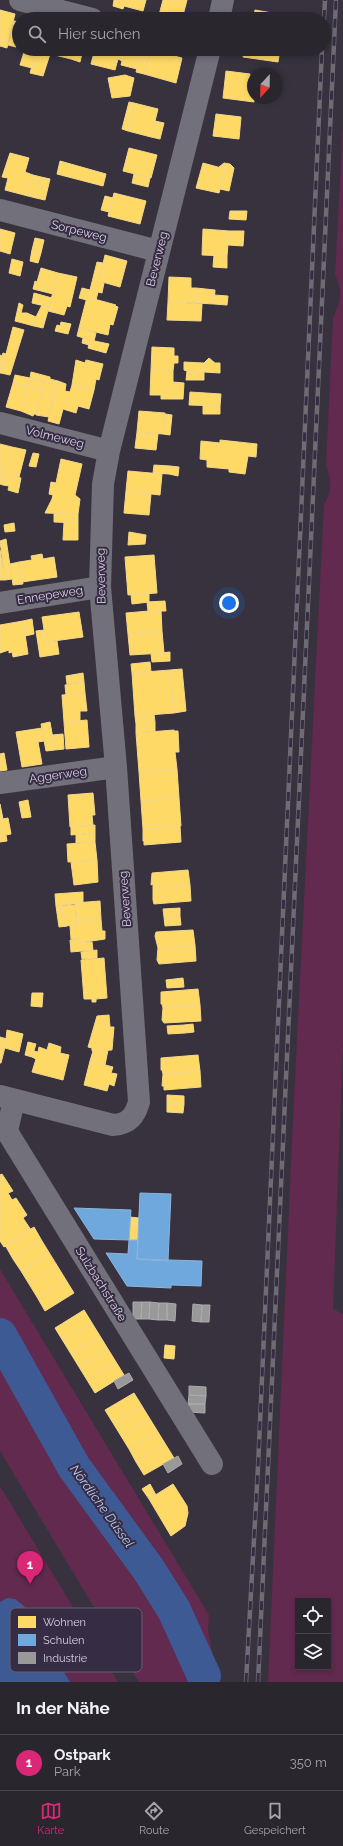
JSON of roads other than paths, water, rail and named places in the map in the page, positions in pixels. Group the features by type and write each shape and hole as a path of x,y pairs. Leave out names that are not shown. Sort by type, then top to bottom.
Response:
{"street":[{"path":"20,0 65,12"},
{"path":"220,12 223,0"},
{"name":"Beverweg","path":"135,1114 140,1095 116,767 100,587 103,484 109,451 207,56"},
{"name":"Sorpeweg","path":"0,210 158,251"},
{"name":"Volmeweg","path":"0,423 109,451"},
{"name":"Ennepeweg","path":"0,603 100,587"},
{"name":"Aggerweg","path":"0,783 116,767"},
{"name":"Sulzbachstraße","path":"135,1114 126,1123 114,1124 7,1098 7,1130 11,1138 212,1464"}],"water":[{"path":"7,1598 15,1599 25,1608 10,1608 10,1672 64,1672 70,1682 0,1682 0,1602"}],"waterway":[{"name":"Nördliche Düssel","path":"0,1335 74,1467 149,1570 174,1610 204,1676"}],"railway":[{"path":"324,12 325,0"},
{"path":"258,1682 336,0"},
{"path":"246,1682 258,1467 322,56"}],"place":[{"name":"Ostpark","path":"30,1584"}]}
